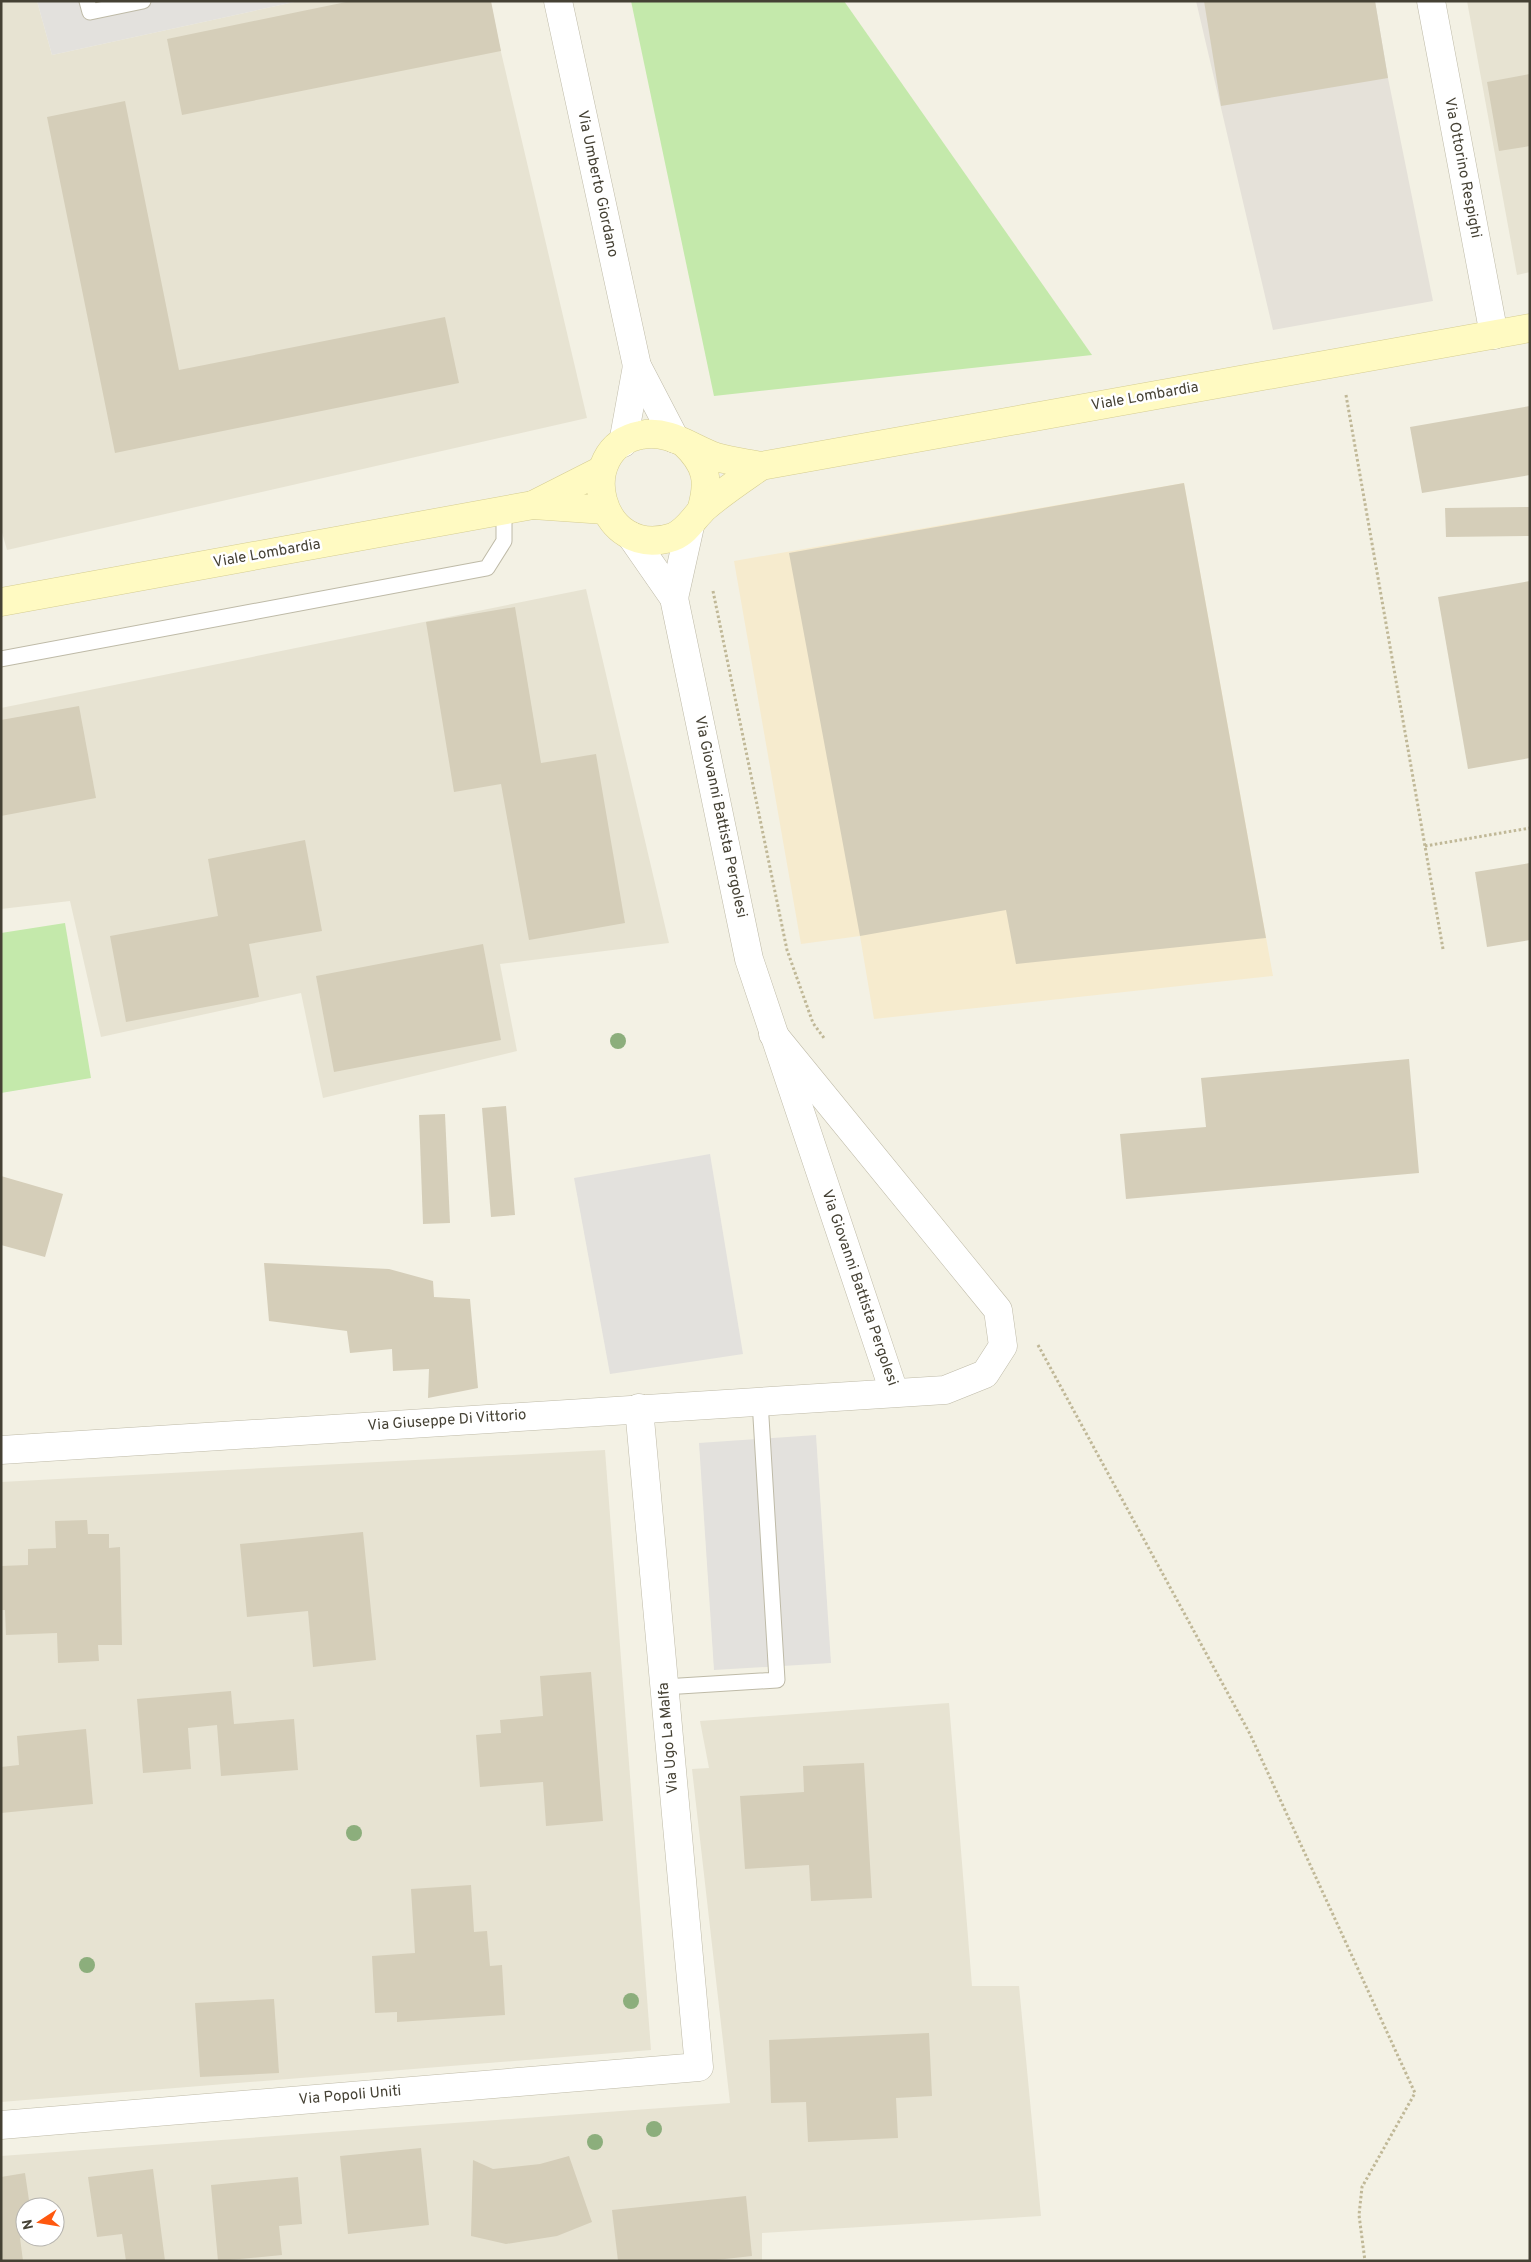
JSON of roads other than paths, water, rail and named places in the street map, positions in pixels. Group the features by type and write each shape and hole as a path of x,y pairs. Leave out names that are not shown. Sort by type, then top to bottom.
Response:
{"street":[{"name":"Via Umberto Giordano","path":"558,1 637,366 678,440"},
{"name":"Via Ottorino Respighi","path":"1431,1 1494,334"},
{"name":"Viale Lombardia","path":"761,466 675,536 656,541 631,536 616,525 605,510 600,488 602,470 612,453 623,443 639,435 658,433 717,457 761,466 1530,328"},
{"name":"Via Umberto Giordano","path":"623,443 637,366"},
{"path":"678,440 696,455 704,471 707,490 696,518"},
{"name":"Viale Lombardia","path":"1,602 533,505 602,470"},
{"name":"Viale Lombardia","path":"533,505 605,510"},
{"name":"Via Giovanni Battista Pergolesi","path":"674,598 696,518"},
{"name":"Via Giovanni Battista Pergolesi","path":"631,536 674,598 750,959 773,1034 894,1392 945,1390 986,1374 1003,1346 998,1310 773,1034"},
{"name":"Via Giuseppe Di Vittorio","path":"1,1450 894,1392"},
{"name":"Via Ugo La Malfa","path":"639,1408 699,2067"},
{"name":"Via Popoli Uniti","path":"1,2125 699,2067"}],"lane":[{"path":"87,1 90,12 143,1"},
{"path":"1,659 487,568 504,541 504,511"},
{"path":"664,1687 777,1680 760,1401"}]}
